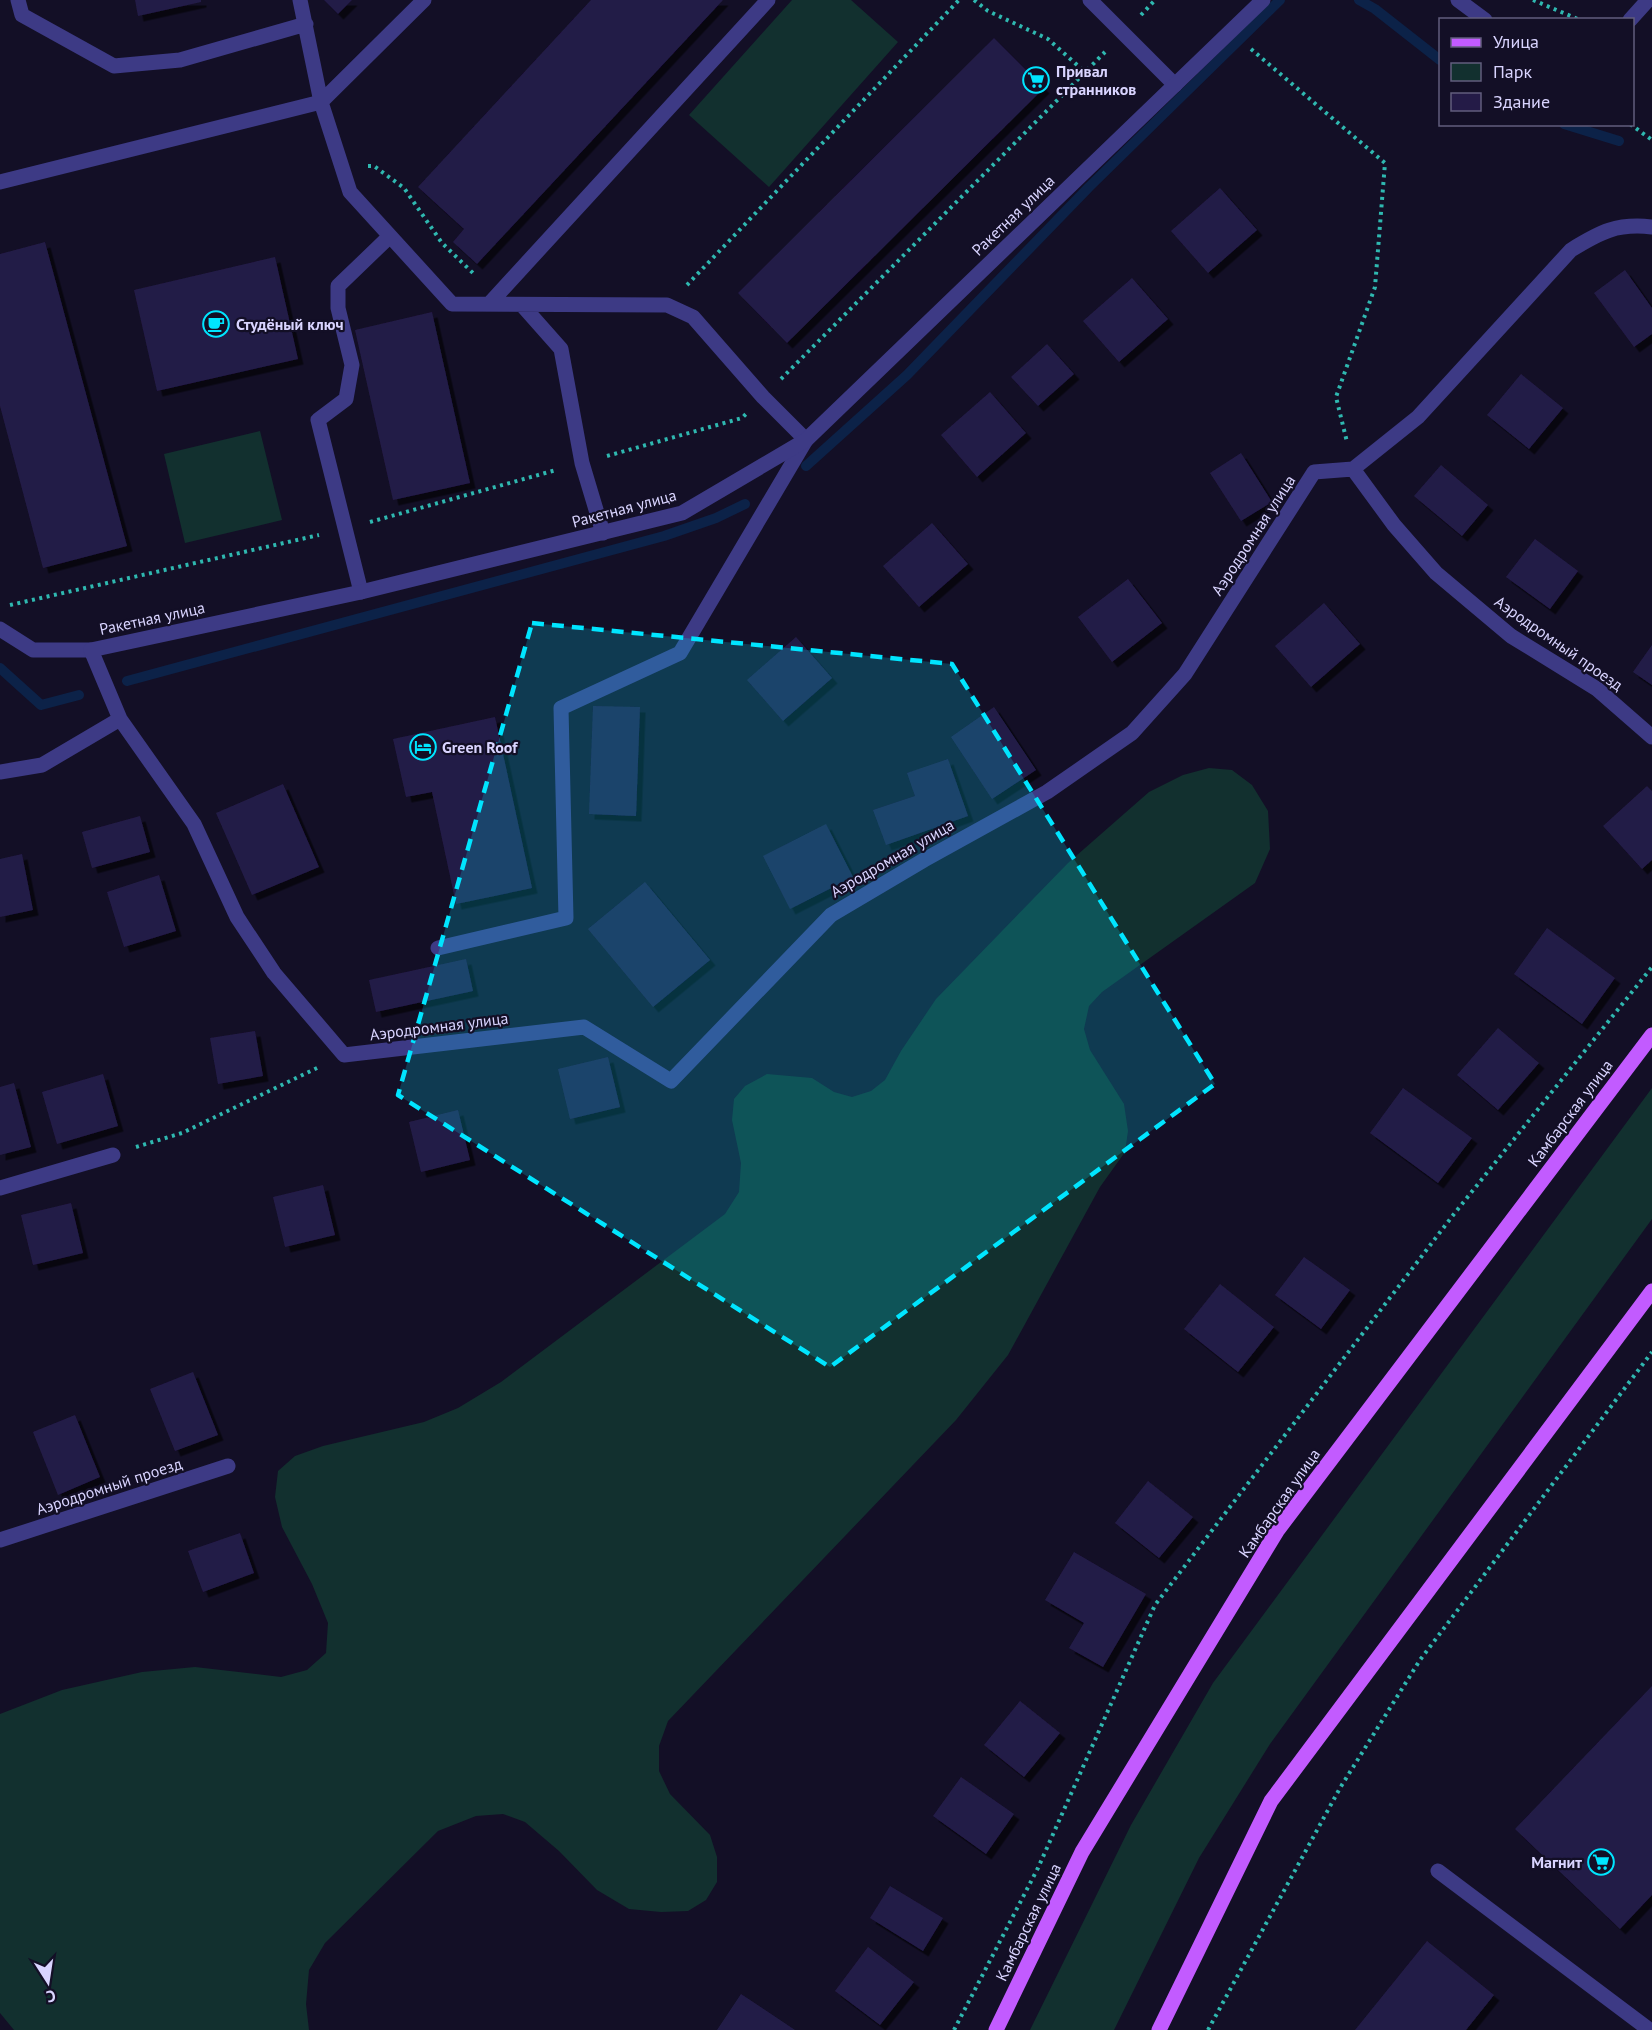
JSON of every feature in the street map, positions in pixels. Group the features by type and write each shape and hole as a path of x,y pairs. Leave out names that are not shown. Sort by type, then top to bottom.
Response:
{"main road":[{"name":"Камбарская улица","path":"996,2030 1082,1852 1277,1531 1652,1035"},
{"path":"1159,2030 1271,1801 1652,1292"}],"street":[{"path":"18,0 22,15 114,66 180,60 306,24"},
{"path":"300,0 321,102 350,192 452,304 667,305 693,317 763,397 806,440 680,653 561,708 566,918 438,948"},
{"path":"0,182 321,102 424,0"},
{"path":"489,304 768,0"},
{"name":"Ракетная улица","path":"120,719 91,650 361,592 682,513 806,440 1263,0"},
{"path":"1458,0 1482,18"},
{"path":"1632,18 1648,0"},
{"path":"1095,3 1174,85"},
{"path":"1353,469 1418,417 1571,250 1599,233 1632,225 1652,227"},
{"path":"361,592 318,420 346,399 352,365 338,308 338,286 390,236"},
{"path":"522,305 561,349 582,463 603,533"},
{"name":"Аэродромный проезд","path":"1353,469 1394,525 1436,573 1511,636 1597,689 1652,737"},
{"name":"Аэродромная улица","path":"344,1055 584,1027 671,1081 831,915 1047,792 1132,733 1185,674 1314,472 1353,469"},
{"path":"0,629 33,650 91,650"},
{"path":"0,772 42,765 120,719 194,824 237,917 274,973 344,1055"},
{"path":"0,1188 113,1155"},
{"name":"Аэродромный проезд","path":"0,1540 228,1466"},
{"path":"1438,1871 1648,2027"}],"path":[{"path":"667,305 959,0"},
{"path":"974,0 988,11 1048,39 1085,72"},
{"path":"1533,0 1575,18"},
{"path":"1231,31 1385,163 1375,287 1336,397 1353,469"},
{"path":"0,607 345,529 742,418 1123,33"},
{"path":"1633,126 1652,140"},
{"path":"340,162 374,166 404,188 442,243 478,278"},
{"path":"954,2030 1038,1868 1155,1605 1454,1214 1652,967"},
{"path":"113,1155 182,1133 344,1055"},
{"path":"1208,2030 1340,1788 1420,1660 1652,1352"}],"highlighted area":[{"path":"532,623 952,664 1215,1084 830,1367 398,1095"}],"green space":[{"path":"792,0 851,0 898,42 769,187 689,115"},
{"path":"260,431 282,520 185,543 164,454"},
{"path":"1209,768 1232,770 1252,785 1268,811 1270,849 1255,883 1102,992 1089,1006 1084,1029 1090,1050 1124,1104 1128,1131 1125,1152 1100,1187 1008,1355 956,1420 668,1721 659,1746 659,1771 670,1794 710,1835 717,1857 717,1882 706,1900 688,1911 661,1912 629,1909 597,1890 559,1851 525,1822 503,1814 476,1816 438,1831 325,1943 309,1970 306,2004 309,2030 14,2030 0,2013 0,1714 62,1690 142,1672 195,1667 281,1677 307,1670 326,1653 328,1623 312,1584 282,1527 275,1497 278,1471 295,1456 323,1446 424,1422 458,1408 501,1382 725,1214 739,1192 741,1163 732,1120 734,1099 745,1086 767,1074 812,1078 834,1092 852,1097 871,1091 885,1080 901,1051 936,999 1068,863 1149,792 1183,775"},
{"path":"1652,1088 1652,1219 1270,1744 1199,1858 1114,2030 1030,2030 1131,1825 1213,1683"}],"building":[{"path":"135,0 201,0 201,2 138,16"},
{"path":"324,0 352,0 338,14"},
{"path":"591,0 723,0 477,264 453,242 464,229 418,187"},
{"path":"994,38 1044,88 787,343 738,293"},
{"path":"1220,188 1257,230 1208,273 1171,231"},
{"path":"45,242 127,546 43,568 0,406 0,254"},
{"name":"Студёный ключ","path":"275,257 298,359 157,391 134,290"},
{"path":"1625,270 1652,308 1652,334 1634,347 1594,293"},
{"path":"1132,278 1168,319 1119,362 1083,321"},
{"path":"432,312 470,483 393,500 355,330"},
{"path":"1047,344 1074,374 1038,406 1011,377"},
{"path":"1521,374 1563,408 1529,449 1487,415"},
{"path":"990,392 1026,433 977,477 941,435"},
{"path":"1241,453 1272,502 1241,521 1210,473"},
{"path":"1441,465 1488,505 1462,536 1414,496"},
{"path":"932,523 968,564 919,607 883,566"},
{"path":"1535,539 1578,571 1550,609 1506,577"},
{"path":"1128,579 1162,623 1112,662 1078,617"},
{"path":"1324,603 1360,644 1311,687 1275,646"},
{"path":"796,637 832,678 783,721 747,680"},
{"path":"1652,645 1652,685 1633,672"},
{"path":"593,706 640,707 636,816 589,814"},
{"path":"994,707 1036,770 992,799 951,737"},
{"path":"495,717 532,888 456,904 432,792 406,797 393,739"},
{"path":"948,759 968,816 886,845 873,810 915,796 907,773"},
{"path":"283,784 319,867 252,895 216,813"},
{"path":"1647,786 1652,791 1652,860 1642,869 1603,826"},
{"path":"140,816 150,852 92,868 82,832"},
{"path":"826,824 853,877 790,909 763,856"},
{"path":"22,854 33,910 0,917 0,859"},
{"path":"159,875 176,931 124,947 107,892"},
{"path":"645,882 710,960 653,1007 588,929"},
{"path":"1547,928 1615,978 1582,1024 1514,974"},
{"path":"466,959 473,991 376,1012 369,980"},
{"path":"1498,1028 1539,1063 1498,1110 1457,1075"},
{"path":"255,1031 263,1076 218,1084 210,1038"},
{"path":"608,1057 620,1107 570,1119 558,1069"},
{"path":"103,1074 118,1126 57,1144 42,1092"},
{"path":"14,1083 31,1147 0,1155 0,1087"},
{"path":"1403,1088 1472,1138 1438,1183 1370,1133"},
{"path":"458,1110 470,1160 421,1172 409,1122"},
{"path":"323,1185 335,1235 285,1247 273,1197"},
{"path":"71,1203 83,1253 33,1265 21,1215"},
{"path":"1304,1257 1350,1290 1321,1329 1275,1295"},
{"path":"1220,1284 1274,1327 1238,1372 1184,1329"},
{"path":"193,1372 218,1435 175,1451 150,1389"},
{"path":"75,1415 100,1477 58,1495 33,1432"},
{"path":"1148,1481 1193,1517 1159,1558 1115,1523"},
{"path":"240,1533 254,1573 203,1592 188,1551"},
{"path":"1074,1552 1146,1594 1103,1667 1069,1648 1084,1623 1045,1600"},
{"name":"Магнит","path":"1652,1686 1652,1895 1620,1929 1515,1829"},
{"path":"1020,1701 1060,1733 1024,1777 984,1745"},
{"path":"961,1777 1014,1814 986,1854 933,1816"},
{"path":"890,1886 943,1918 923,1951 870,1918"},
{"path":"1427,1941 1494,1995 1466,2030 1355,2030"},
{"path":"868,1947 914,1982 880,2025 835,1991"},
{"path":"741,1994 795,2030 717,2030"}],"waterway":[{"path":"806,466 907,375 1089,187 1280,0"},
{"path":"1359,0 1375,9 1439,59"},
{"path":"1570,126 1619,141"},
{"path":"127,681 664,536 716,518 745,504"},
{"path":"0,668 41,705 79,695"}],"place":[{"name":"Привал странников","path":"1036,80"},
{"name":"Студёный ключ","path":"216,324"},
{"name":"Green Roof","path":"423,747"},
{"name":"Магнит","path":"1601,1862"}]}
